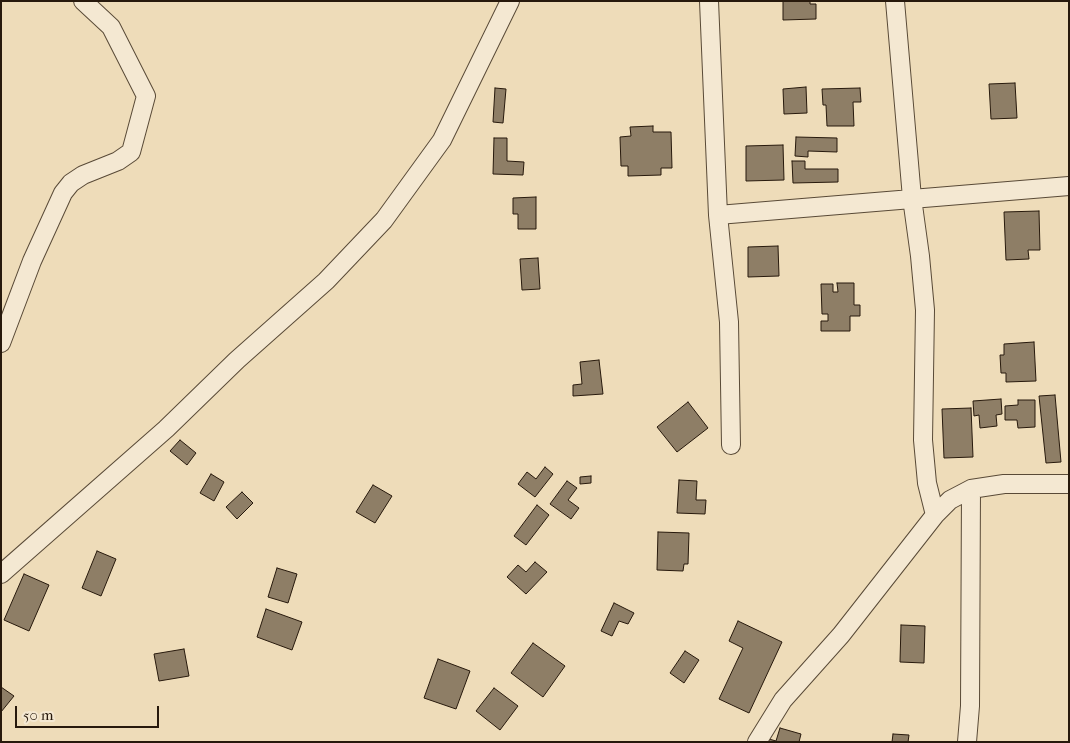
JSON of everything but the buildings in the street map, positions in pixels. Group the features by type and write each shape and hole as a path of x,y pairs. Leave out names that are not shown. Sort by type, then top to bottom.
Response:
{"street":[{"path":"1,343 29,269 63,193 71,183 83,175 118,161 130,152 146,96 111,27 83,1"},
{"path":"2,572 166,429 237,360 326,281 384,220 442,140 510,1"},
{"path":"709,1 718,215 729,322 732,445"},
{"path":"895,1 912,198 925,310 923,440 927,483 935,515"},
{"path":"718,215 1069,186"},
{"path":"757,742 783,700 841,635 935,515 950,500 971,489 1004,484 1069,484"},
{"path":"967,742 970,706 971,489"}]}
